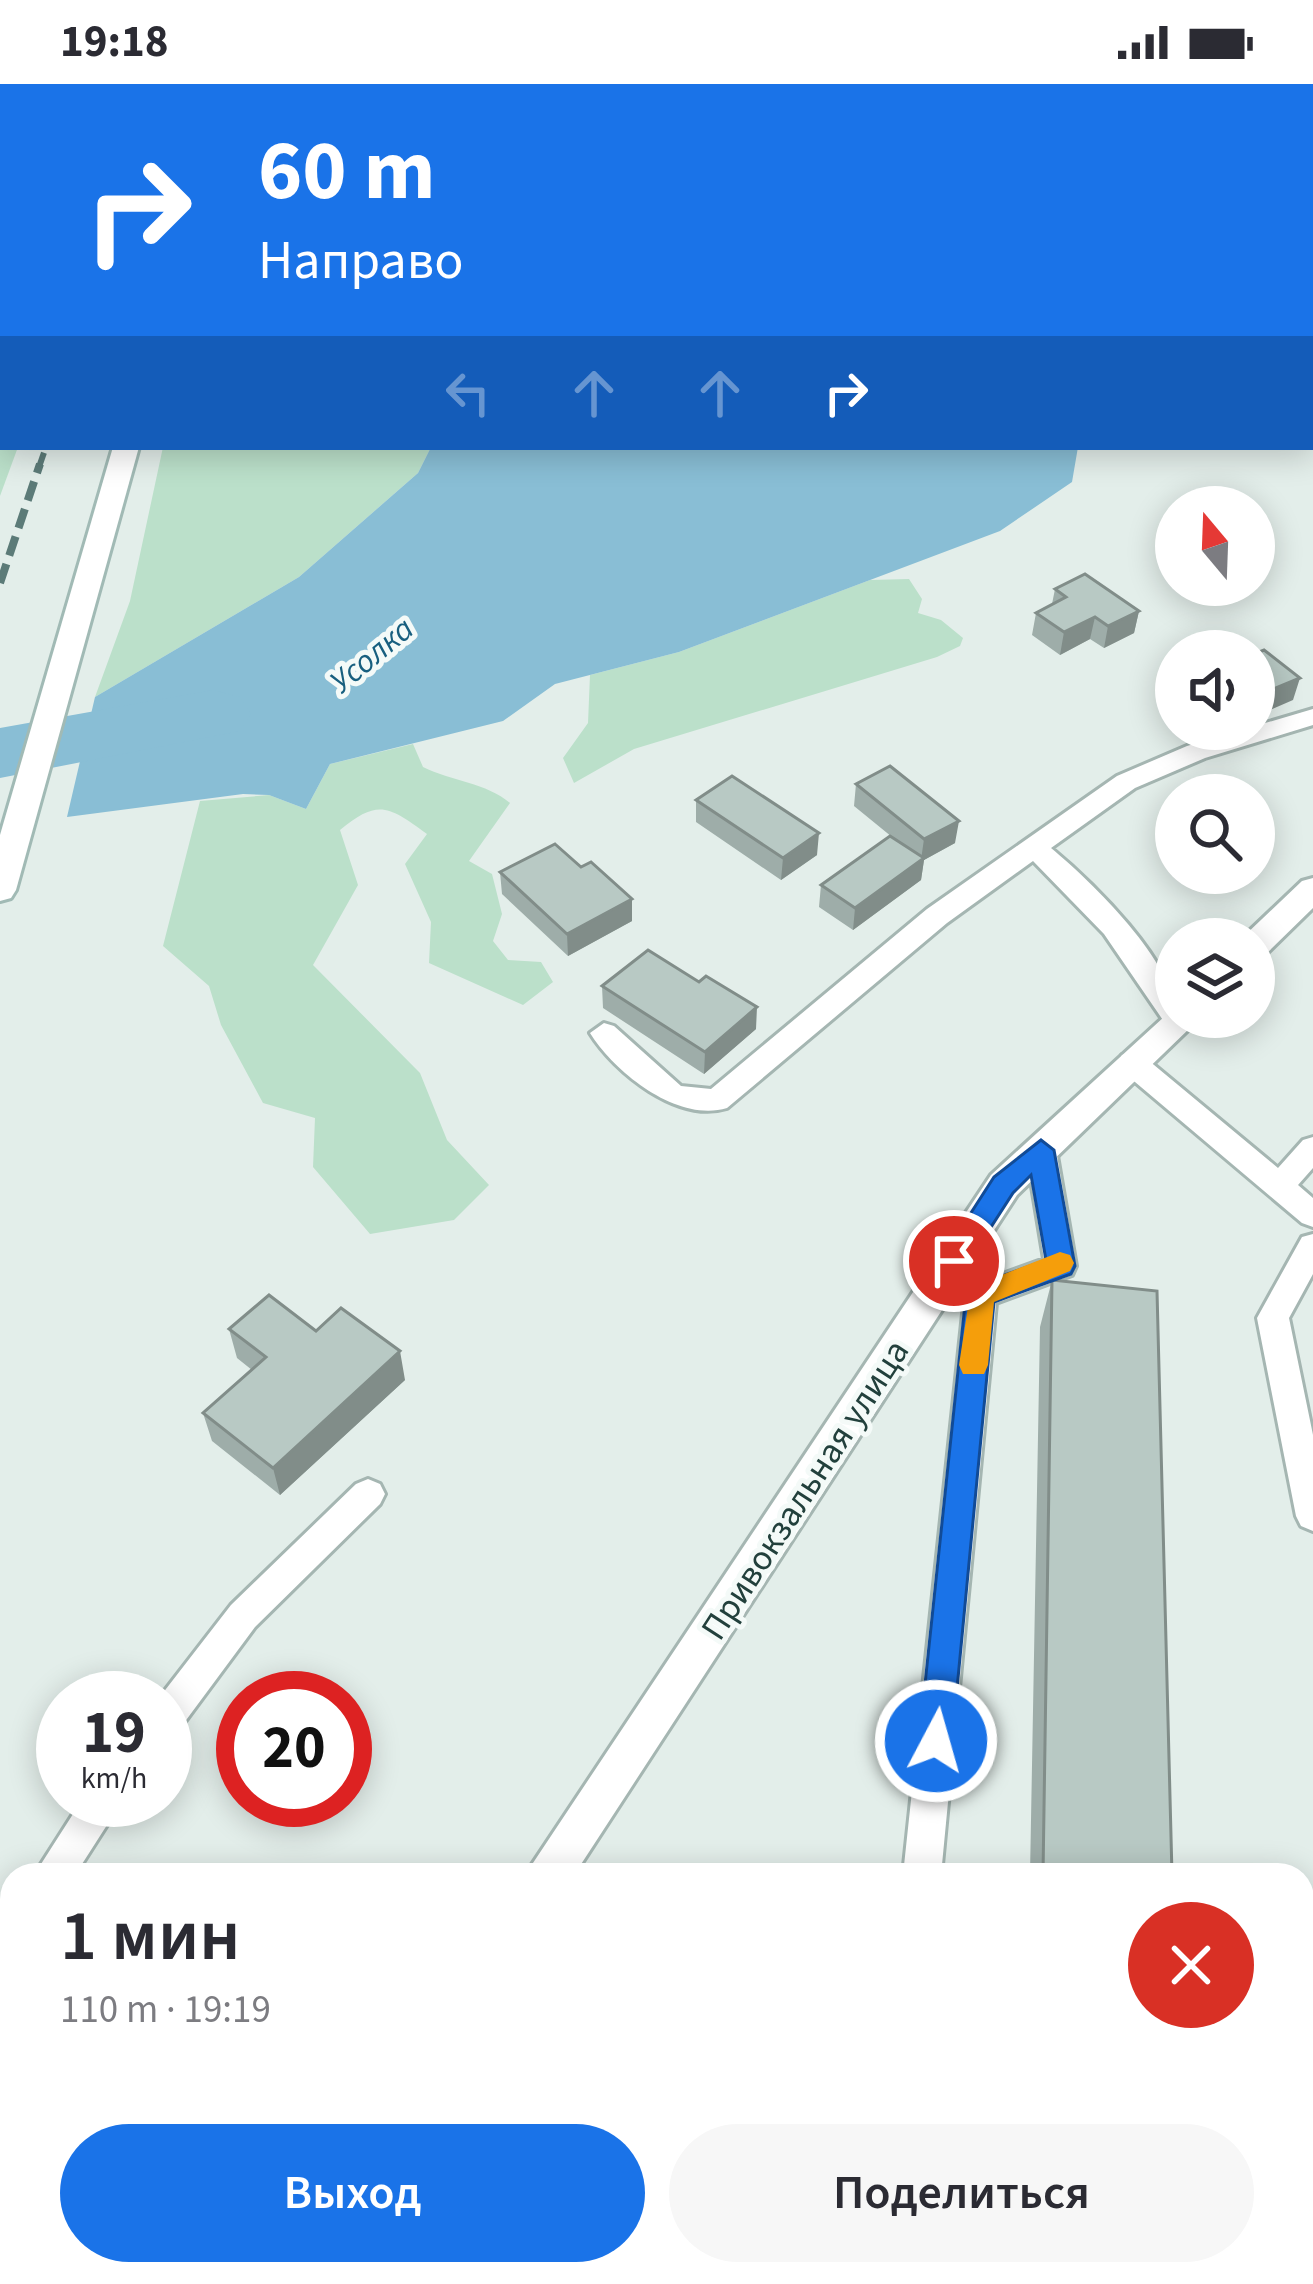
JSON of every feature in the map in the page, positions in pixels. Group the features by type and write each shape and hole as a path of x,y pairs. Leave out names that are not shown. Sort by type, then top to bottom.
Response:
{"street":[{"path":"0,890 125,450"},
{"path":"1275,926 1313,889"},
{"name":"Привокзальная улица","path":"556,1863 1004,1185 1158,1038"}],"lane":[{"path":"604,1033 674,1096 717,1100 937,916 1126,782 1196,752 1313,717"},
{"path":"1034,848 1068,874 1117,926 1155,983"},
{"path":"1132,1064 1313,1215"},
{"path":"1279,1186 1313,1148"},
{"path":"923,1863 981,1295 1061,1266 1041,1150"},
{"path":"1313,1246 1273,1318 1313,1516"},
{"path":"192,1683 243,1616 368,1493"},
{"path":"61,1863 86,1827"}],"green space":[{"path":"0,450 17,450 0,496"},
{"path":"162,450 430,450 418,473 299,577 95,697 130,601"},
{"path":"909,579 922,599 918,613 941,620 963,638 960,646 634,749 574,783 563,758 588,723 590,675 679,652 870,580"},
{"path":"413,744 423,767 491,791 510,803 469,861 492,874 502,914 493,941 508,960 541,962 553,982 523,1005 429,963 431,922 405,864 427,834 384,810 365,813 340,830 358,885 313,965 420,1073 447,1140 489,1185 454,1220 370,1234 313,1167 315,1118 263,1103 221,1025 209,986 163,946 200,801 269,795 306,809 330,764"}],"water":[{"path":"430,450 1077,450 1072,482 1000,531 679,652 555,684 503,721 330,764 306,809 269,795 243,794 67,817 95,697 299,577 418,473"}],"building":[{"path":"1085,574 1139,611 1108,626 1095,617 1064,632 1036,613 1066,597 1055,589"},
{"path":"1275,659 1300,678 1275,688"},
{"path":"890,766 959,821 924,839 856,784"},
{"path":"732,776 819,833 783,858 696,800"},
{"path":"890,836 924,858 855,908 821,885"},
{"path":"555,844 581,867 591,862 632,899 567,934 500,872"},
{"path":"648,950 699,982 706,976 757,1007 705,1052 602,986"},
{"path":"1052,1280 1157,1291 1172,1863 1043,1863"},
{"path":"269,1295 316,1331 341,1308 400,1351 273,1468 203,1413 266,1357 229,1329"}],"waterway":[{"name":"Усолка","path":"0,753 213,714"}],"railway":[{"path":"39,467 45,450"},
{"path":"0,583 40,464"}],"slow traffic":[{"path":"974,1365 981,1295 1060,1263"}],"route":[{"path":"936,1741 981,1295 1061,1266 1041,1150 1004,1185 954,1261"}]}
